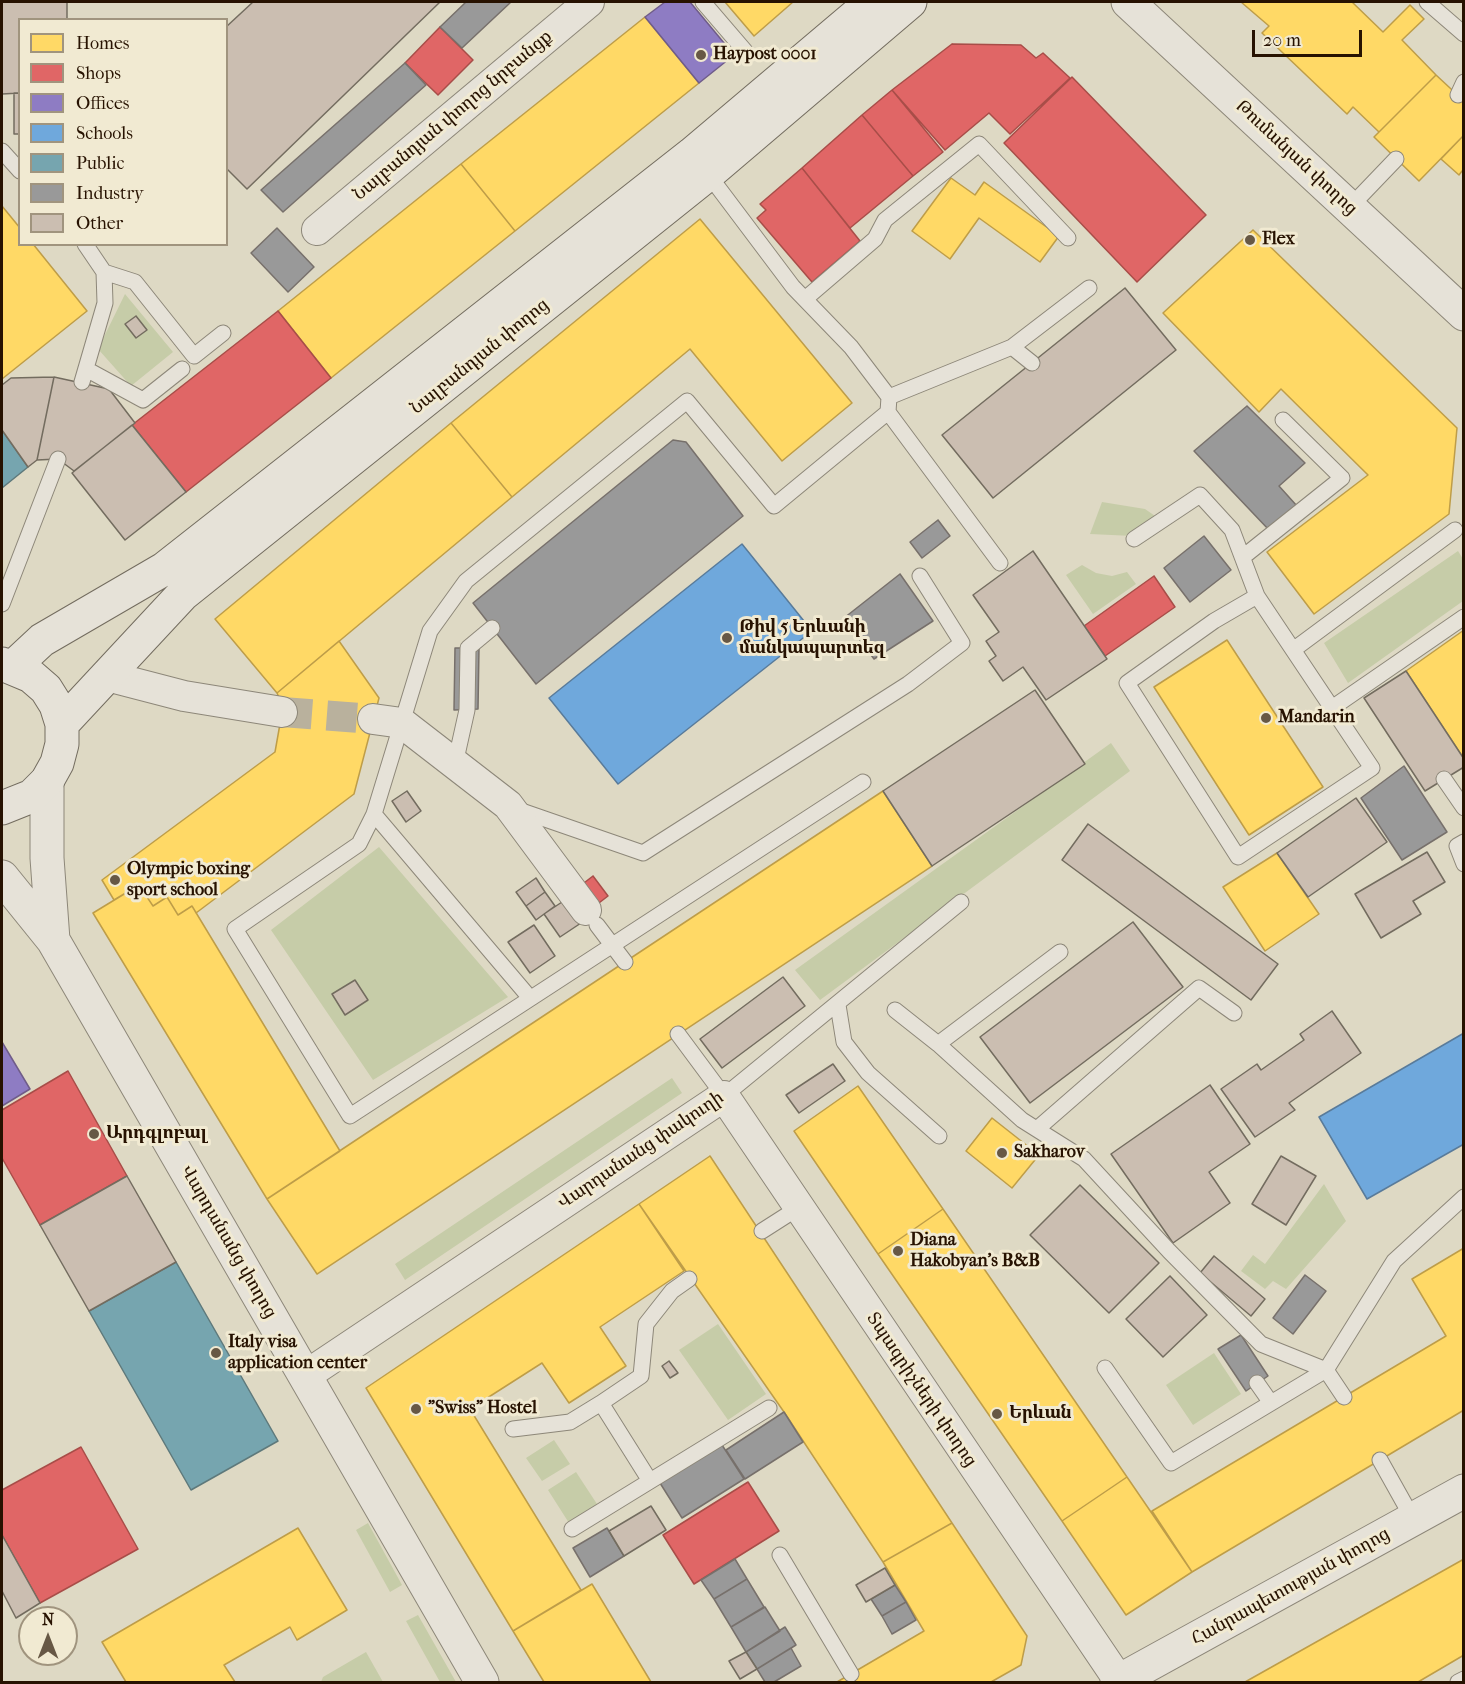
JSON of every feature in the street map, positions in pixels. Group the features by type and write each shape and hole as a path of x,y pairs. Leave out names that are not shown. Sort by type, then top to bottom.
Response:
{"main road":[{"name":"Նալբանդյան փողոց","path":"7,665 42,640 164,569 692,154 872,2"},
{"name":"Նալբանդյան փողոց","path":"62,724 183,594 708,174 910,2"},
{"name":"Թումանյան փողոց","path":"1128,2 1464,315"},
{"path":"2,808 32,796 47,781 57,763 62,744 62,724 56,705 46,689 31,676 7,665"},
{"name":"Վարդանանց փողոց","path":"47,781 47,858 53,940 482,1683"},
{"path":"2,878 53,940"},
{"name":"Հանրապետության փողոց","path":"1119,1682 1464,1491"}],"street":[{"name":"Նալբանդյան փողոց նրբանցք","path":"316,231 589,2"},
{"path":"107,676 184,696 282,712"},
{"path":"373,720 402,723 508,805 592,918"},
{"name":"Վարդանանց փակուղի","path":"305,1376 724,1096"},
{"name":"Տպագրիչների փողոց","path":"724,1096 1119,1682"}],"lane":[{"path":"703,2 745,51"},
{"path":"1427,2 1464,34"},
{"path":"805,299 875,239 885,220 979,144 1068,238"},
{"path":"2,151 18,169"},
{"path":"1349,208 1396,159"},
{"path":"708,174 805,299 851,347 888,404 1000,563"},
{"path":"87,246 104,272 105,303 84,375 143,400 182,369"},
{"path":"104,272 135,282 194,356 223,333"},
{"path":"864,782 350,1116 235,929 359,844 374,814 430,631 466,581 687,401 774,506 888,404 1012,347 1089,288"},
{"path":"1012,347 1032,363"},
{"path":"1243,557 1342,478 1283,420"},
{"path":"2,604 58,459"},
{"path":"1134,539 1200,495 1232,530 1257,596 1372,768 1238,857 1127,683 1214,621 1257,596"},
{"path":"1293,650 1455,530"},
{"path":"508,805 643,854 908,684 963,643 920,576"},
{"path":"1332,708 1464,617"},
{"path":"455,764 467,710 468,648 492,628"},
{"path":"1444,779 1464,808"},
{"path":"374,814 530,998"},
{"path":"1464,842 1457,846 1464,864"},
{"name":"Վարդանանց փակուղի","path":"724,1096 961,902"},
{"path":"592,918 625,962"},
{"path":"938,1044 1060,952"},
{"path":"1037,1129 1199,988 1234,1013"},
{"path":"838,1005 844,1042 868,1073 939,1136"},
{"path":"895,1010 938,1044 1022,1120 1084,1159 1169,1251 1260,1344 1326,1370 1344,1397"},
{"path":"678,1034 724,1096"},
{"path":"1105,1368 1171,1463 1326,1370 1394,1261 1464,1197"},
{"path":"762,1231 798,1208"},
{"path":"513,1429 570,1422 641,1376 646,1324 672,1291 689,1279"},
{"path":"1257,1383 1271,1403"},
{"path":"602,1403 650,1481"},
{"path":"572,1529 769,1408"},
{"path":"1380,1460 1413,1519"},
{"path":"780,1555 851,1674"},
{"path":"1458,1683 1464,1679"}],"green space":[{"path":"125,294 173,352 131,386 98,349"},
{"path":"1102,502 1145,509 1158,518 1133,536 1090,534"},
{"path":"1458,551 1463,559 1463,601 1348,683 1324,643"},
{"path":"1082,565 1096,573 1112,576 1127,572 1136,584 1093,614 1066,575"},
{"path":"1111,743 1130,771 820,1000 795,970"},
{"path":"379,847 508,997 373,1080 271,930"},
{"path":"672,1078 682,1093 405,1280 395,1264"},
{"path":"1324,1184 1346,1221 1286,1289 1273,1281 1265,1289 1241,1271 1253,1255 1265,1264"},
{"path":"718,1324 766,1394 728,1420 679,1350"},
{"path":"1214,1353 1241,1394 1193,1425 1166,1385"},
{"path":"554,1440 570,1464 542,1481 526,1458"},
{"path":"576,1472 597,1504 569,1523 548,1490"},
{"path":"368,1523 402,1585 390,1592 356,1530"},
{"path":"418,1615 456,1682 440,1682 406,1621"},
{"path":"366,1652 383,1682 321,1682 323,1677"}],"building: Homes":[{"path":"725,2 793,2 754,36"},
{"path":"1241,2 1352,2 1383,32 1410,5 1424,19 1402,40 1436,75 1379,132 1353,107 1347,114 1262,33 1269,26"},
{"path":"645,17 699,83 515,231 461,164"},
{"path":"1436,75 1464,101 1464,135 1419,181 1374,137"},
{"path":"1464,135 1464,173 1462,171 1459,175 1441,159"},
{"path":"461,164 515,231 331,378 278,311"},
{"path":"951,178 975,195 984,182 1059,236 1040,262 979,218 950,259 912,231"},
{"path":"2,206 18,226 18,246 35,246 87,311 2,379"},
{"path":"700,219 852,403 782,461 690,349 512,497 451,423"},
{"path":"1253,230 1457,428 1449,514 1314,614 1267,552 1368,475 1281,389 1259,412 1163,313"},
{"path":"451,423 512,497 277,693 215,619"},
{"path":"1464,630 1464,759 1406,671"},
{"path":"1227,640 1323,787 1249,835 1154,687"},
{"path":"339,641 379,698 354,794 196,913 192,906 178,915 167,897 153,906 139,885 114,900 102,880 275,752 283,707 277,693"},
{"path":"883,791 932,866 317,1274 267,1199"},
{"path":"1277,853 1319,914 1265,951 1223,887"},
{"path":"139,885 153,906 167,897 178,915 192,906 340,1151 267,1199 93,913"},
{"path":"858,1086 943,1209 878,1254 794,1131"},
{"name":"Sakharov","path":"992,1118 1039,1155 1012,1188 966,1151"},
{"path":"710,1156 952,1523 883,1562 784,1412 639,1204"},
{"path":"639,1204 684,1271 600,1327 626,1366 569,1403 542,1363 470,1409 581,1590 513,1631 366,1388"},
{"path":"943,1209 1127,1477 1062,1521 878,1254"},
{"path":"1464,1248 1464,1410 1192,1572 1152,1511 1446,1336 1412,1279"},
{"path":"1127,1477 1192,1572 1126,1615 1062,1521"},
{"path":"952,1523 1027,1636 1021,1665 991,1682 837,1682 924,1631 883,1562"},
{"path":"298,1528 347,1610 297,1640 290,1627 224,1665 235,1682 126,1682 102,1642"},
{"path":"1464,1559 1464,1655 1418,1682 1245,1682"},
{"path":"592,1584 651,1682 544,1682 513,1631"}],"building: Shops":[{"path":"440,27 473,60 438,95 405,63"},
{"path":"952,44 1021,45 1036,58 1043,53 1070,78 1010,134 989,113 945,150 892,90"},
{"path":"1072,77 1206,215 1137,282 1004,143"},
{"path":"892,90 943,152 913,176 862,115"},
{"path":"862,115 913,176 850,228 802,168"},
{"path":"802,168 860,241 812,282 757,218 766,210 760,204"},
{"path":"278,311 331,378 186,492 132,425"},
{"path":"1154,576 1175,607 1105,656 1084,626"},
{"path":"593,876 608,896 595,906 580,886"},
{"path":"68,1071 127,1176 40,1225 2,1158 2,1110"},
{"path":"81,1447 138,1549 40,1603 2,1535 2,1490"},
{"path":"748,1482 779,1531 694,1584 663,1535"}],"building: Offices":[{"path":"665,2 690,2 734,55 699,83 645,17"},
{"path":"2,1042 30,1089 2,1106"}],"building: Schools":[{"path":"742,544 812,631 618,784 549,698"},
{"path":"1464,1033 1464,1144 1367,1199 1319,1117"}],"building: Public":[{"path":"2,430 28,467 2,488"},
{"path":"176,1262 278,1441 191,1490 89,1311"}],"building: Industry":[{"path":"466,2 511,2 462,48 440,27"},
{"path":"405,63 426,85 283,212 261,190"},
{"path":"277,228 314,267 288,292 251,253"},
{"path":"1247,406 1305,463 1279,486 1297,506 1269,530 1194,451"},
{"path":"673,440 686,442 743,516 536,684 473,603"},
{"path":"938,520 950,536 922,558 910,542"},
{"path":"1204,536 1231,570 1190,602 1164,568"},
{"path":"900,574 933,621 874,659 844,618"},
{"path":"455,648 479,648 478,709 454,710"},
{"path":"1404,766 1447,832 1402,860 1361,798"},
{"path":"1305,1275 1326,1291 1293,1334 1273,1318"},
{"path":"1241,1335 1268,1376 1246,1391 1218,1349"},
{"path":"784,1412 803,1442 745,1479 726,1450"},
{"path":"722,1445 744,1479 682,1518 660,1483"},
{"path":"607,1528 624,1556 590,1577 573,1548"},
{"path":"735,1559 747,1579 714,1599 701,1580"},
{"path":"747,1579 764,1607 731,1627 714,1599"},
{"path":"895,1585 906,1602 882,1616 871,1599"},
{"path":"906,1602 916,1620 892,1634 882,1616"},
{"path":"765,1607 780,1631 746,1652 731,1627"},
{"path":"785,1627 796,1645 757,1669 746,1652"},
{"path":"791,1648 801,1666 774,1682 765,1682 757,1669"}],"building: Other":[{"path":"2,2 67,2 67,18 18,18 18,93 2,94"},
{"path":"253,2 440,2 247,189 228,170 228,25"},
{"path":"14,93 18,93 18,134 14,134"},
{"path":"1125,288 1176,350 993,498 942,435"},
{"path":"136,316 147,330 136,338 125,324"},
{"path":"54,377 109,389 135,423 74,471 58,459 37,460"},
{"path":"54,377 37,460 28,467 2,430 2,385 11,378"},
{"path":"132,425 186,492 125,540 72,473"},
{"path":"1033,551 1107,659 1046,700 1023,667 1003,681 989,661 996,656 986,641 999,632 973,595"},
{"path":"1406,671 1464,759 1464,767 1425,791 1364,698"},
{"path":"1035,690 1085,764 932,866 883,791"},
{"path":"407,791 421,811 406,822 392,801"},
{"path":"1356,798 1387,842 1308,897 1277,853"},
{"path":"1088,824 1278,964 1251,1000 1062,860"},
{"path":"1427,852 1445,882 1413,901 1421,914 1381,938 1355,894"},
{"path":"536,878 545,892 526,906 516,892"},
{"path":"545,892 555,906 536,920 526,906"},
{"path":"565,900 581,923 560,937 544,914"},
{"path":"1133,922 1183,987 1030,1103 980,1037"},
{"path":"534,925 555,956 530,973 508,942"},
{"path":"783,977 805,1006 722,1068 700,1039"},
{"path":"355,980 368,1000 345,1015 332,994"},
{"path":"1332,1011 1361,1053 1289,1103 1295,1110 1255,1137 1221,1089 1257,1064 1261,1070 1304,1040 1300,1034"},
{"path":"833,1064 845,1081 799,1113 786,1095"},
{"path":"1210,1085 1250,1144 1209,1172 1230,1203 1173,1243 1111,1154"},
{"path":"1281,1156 1316,1176 1286,1225 1252,1204"},
{"path":"127,1176 176,1262 89,1311 40,1225"},
{"path":"1080,1185 1159,1263 1109,1313 1030,1235"},
{"path":"1214,1256 1265,1299 1251,1316 1200,1273"},
{"path":"1170,1276 1207,1315 1163,1357 1126,1319"},
{"path":"669,1361 678,1373 670,1378 662,1366"},
{"path":"651,1506 666,1530 624,1556 609,1531"},
{"path":"2,1535 40,1603 35,1606 18,1606 16,1618 2,1591"},
{"path":"885,1568 895,1585 866,1602 856,1585"},
{"path":"746,1652 757,1669 740,1679 729,1661"}],"tunnel":[{"path":"282,712 373,719"}],"place":[{"name":"Haypost 0001","path":"701,55"},
{"name":"Flex","path":"1250,240"},
{"name":"Թիվ 5 Երևանի մանկապարտեզ","path":"727,638"},
{"name":"Mandarin","path":"1266,718"},
{"name":"Olympic boxing sport school","path":"115,880"},
{"name":"Արդգլոբալ","path":"94,1134"},
{"name":"Sakharov","path":"1002,1153"},
{"name":"Diana Hakobyan’s B&B","path":"898,1251"},
{"name":"Italy visa application center","path":"216,1353"},
{"name":"\"Swiss\" Hostel","path":"416,1409"},
{"name":"Երևան","path":"997,1414"}]}
